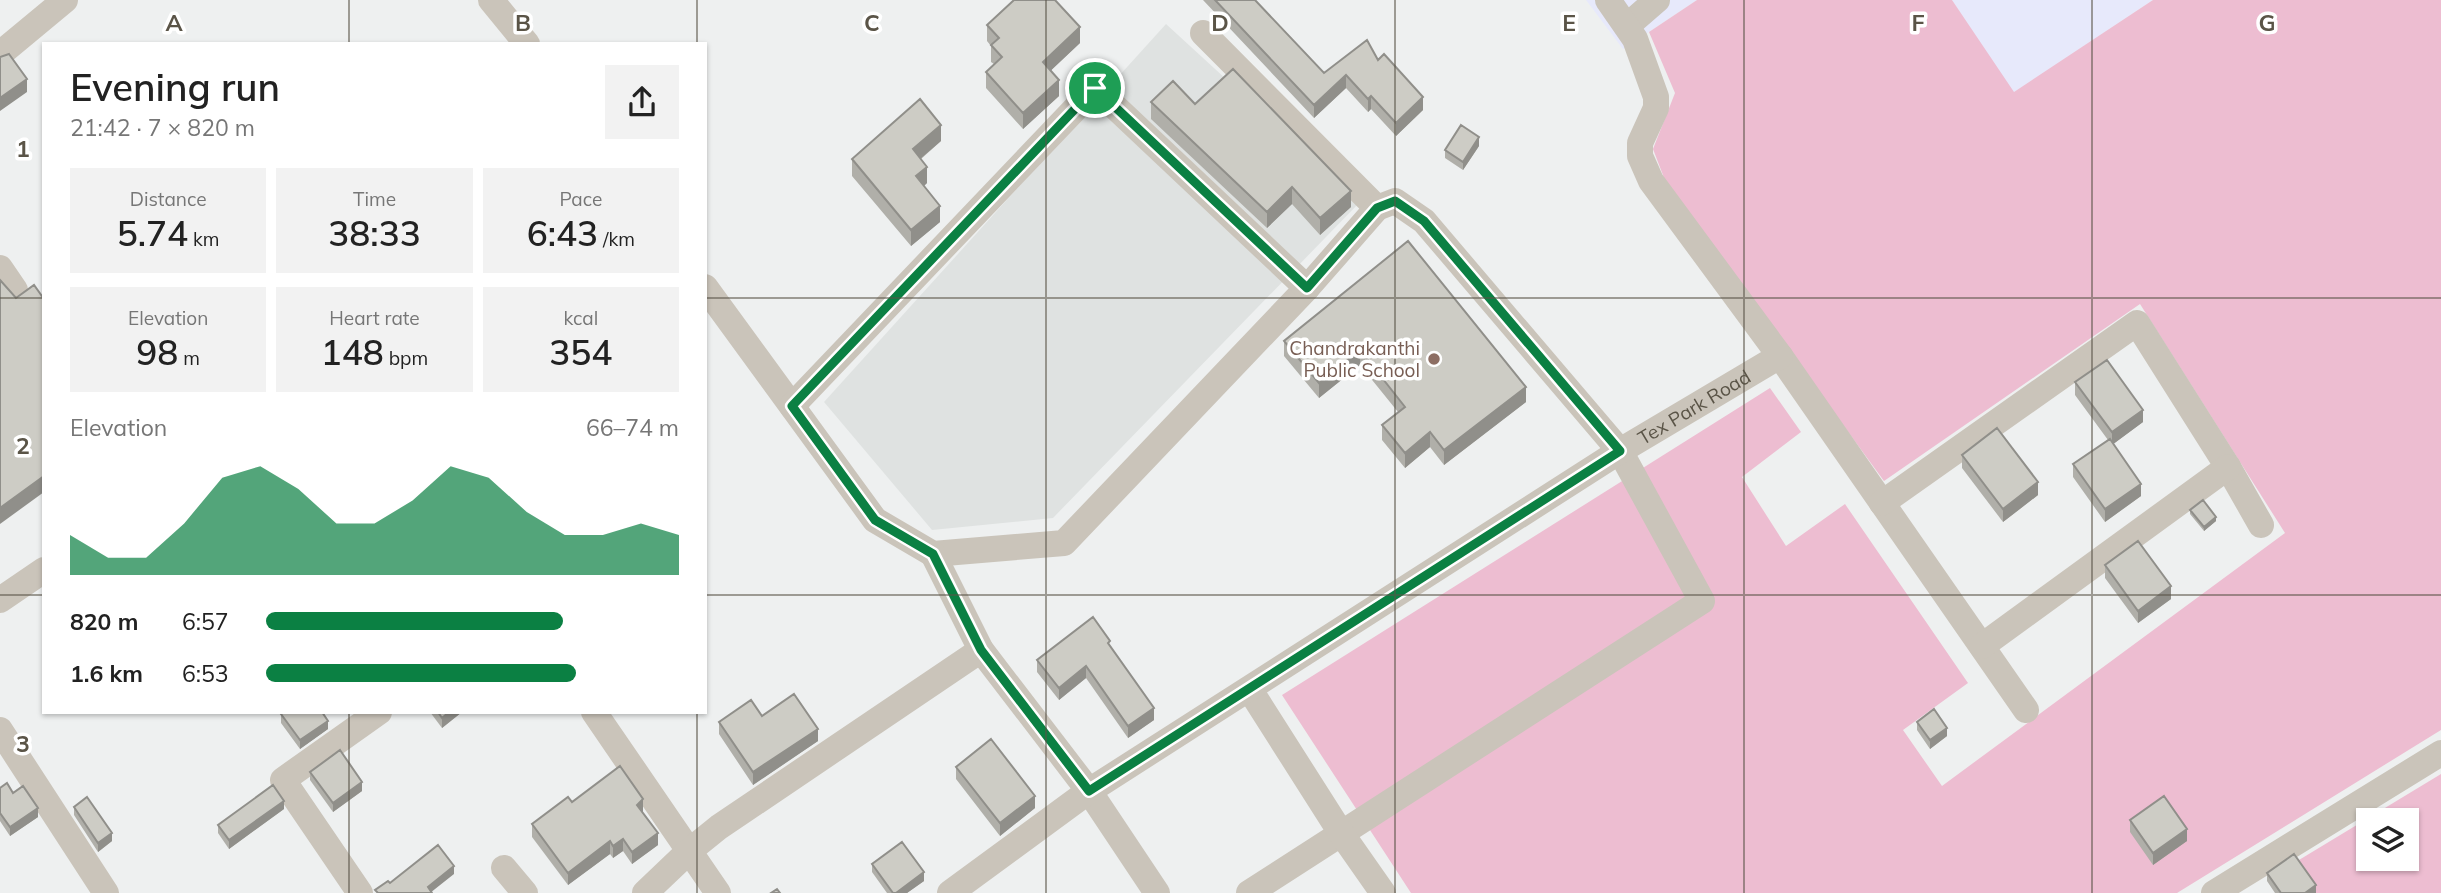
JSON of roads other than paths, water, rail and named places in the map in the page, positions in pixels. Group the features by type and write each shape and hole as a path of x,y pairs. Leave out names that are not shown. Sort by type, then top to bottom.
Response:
{"street":[{"path":"0,54 65,0"},
{"path":"491,0 519,34"},
{"path":"1608,0 1631,33 1656,97 1656,108 1640,143 1640,156 1651,181 1780,356 2026,710"},
{"path":"1631,33 1657,0"},
{"path":"1203,33 1377,208"},
{"path":"792,406 1095,88 1307,288"},
{"path":"933,554 1064,543 1307,288 1377,208 1395,201 1424,221 1620,451 1702,601 1249,893"},
{"path":"0,268 15,290"},
{"path":"707,290 875,520 933,554 981,650 1089,791 1157,893"},
{"path":"1882,503 2137,323 2228,467 2261,525"},
{"name":"Tex Park Road","path":"950,893 1089,791 1620,451 1780,356"},
{"path":"1982,646 2228,467"},
{"path":"0,600 42,571"},
{"path":"645,893 719,827 981,650"},
{"path":"1250,690 1341,833 1383,893"},
{"path":"360,893 283,780 376,714"},
{"path":"595,714 718,893"},
{"path":"0,730 106,893"},
{"path":"2214,893 2441,753"},
{"path":"504,868 525,893"}],"place":[{"name":"Chandrakanthi Public School","path":"1434,359"}]}
